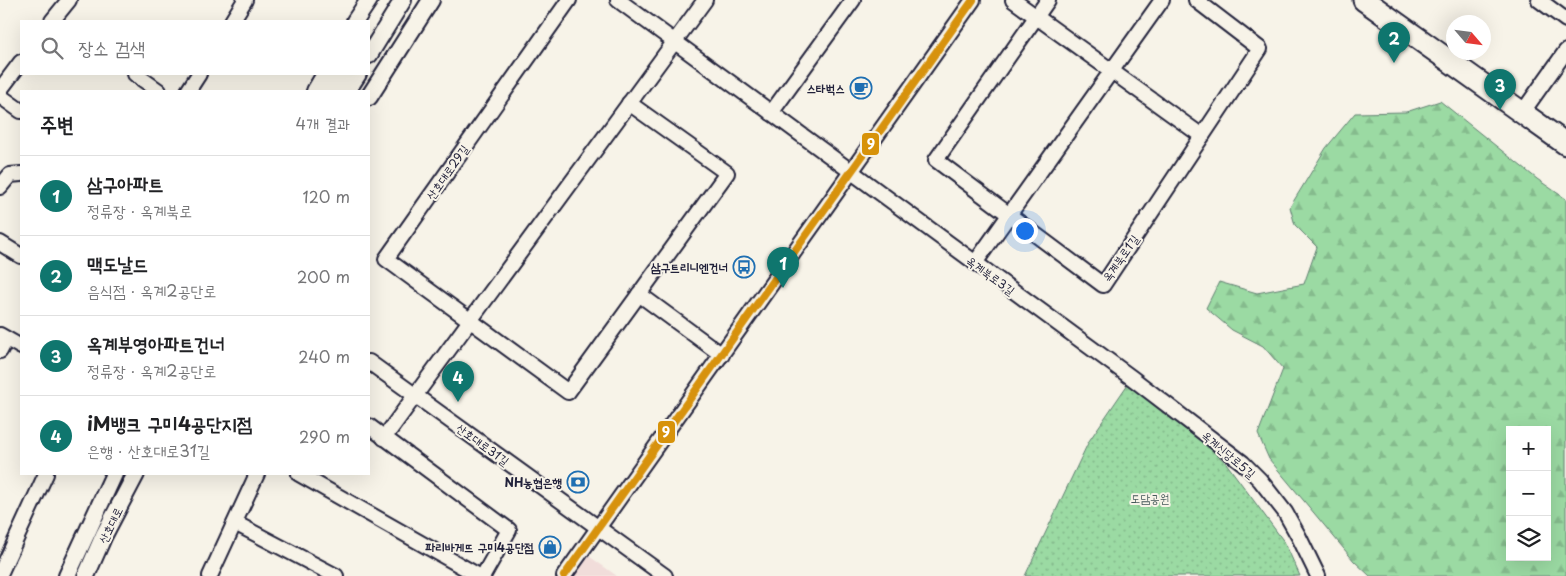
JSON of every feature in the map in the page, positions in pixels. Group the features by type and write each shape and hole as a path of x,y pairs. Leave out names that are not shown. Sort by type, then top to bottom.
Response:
{"main road":[{"path":"1364,0 1526,108 1566,129"},
{"path":"1386,0 1446,43"},
{"path":"1469,60 1566,144"}],"street":[{"path":"57,20 68,0"},
{"path":"233,20 245,0"},
{"path":"356,20 369,0"},
{"path":"370,33 392,0"},
{"path":"370,53 403,0"},
{"path":"370,95 431,0"},
{"name":"산호대로29길","path":"569,0 386,259 568,392 727,173 629,103"},
{"path":"618,0 851,172"},
{"path":"384,438 705,0"},
{"path":"771,113 853,0"},
{"path":"564,576 973,0"},
{"path":"1013,0 1202,136"},
{"name":"옥계북로1길","path":"1048,0 936,160 1103,285 1260,49 1196,0"},
{"path":"975,263 1162,0"},
{"path":"1539,0 1566,20"},
{"path":"1526,108 1566,51"},
{"path":"0,90 20,63"},
{"path":"136,75 158,90"},
{"path":"189,90 198,75"},
{"path":"317,90 324,75"},
{"path":"332,90 342,75"},
{"path":"348,90 357,75"},
{"path":"0,96 20,110"},
{"name":"옥계북로3길","path":"851,172 1132,378"},
{"path":"0,187 10,175 20,174"},
{"path":"0,243 20,255"},
{"path":"639,294 722,354"},
{"path":"2,342 20,347"},
{"name":"산호대로31길","path":"370,363 665,576"},
{"name":"옥계신당로5길","path":"1132,378 1243,463 1260,480 1285,512 1318,576"},
{"path":"370,427 509,530 483,576"},
{"path":"0,574 5,550 45,475"},
{"name":"산호대로","path":"67,576 114,475"},
{"name":"산호대로","path":"86,576 104,534 135,475"},
{"path":"210,576 257,475"},
{"path":"301,475 479,576"},
{"path":"235,523 336,576"}],"shaded area":[{"path":"586,554 617,576 571,576"}],"green space":[{"path":"1440,101 1537,179 1566,199 1566,576 1370,576 1354,561 1269,459 1258,434 1283,369 1263,346 1232,330 1206,308 1219,282 1257,293 1304,284 1317,247 1295,225 1290,207 1326,148 1355,113 1406,112"},
{"name":"도담공원","path":"1132,378 1226,463 1285,543 1300,576 1025,576 1089,441"}],"transit line":[{"name":"9","path":"564,576 973,0"}],"place":[{"name":"맥도날드","path":"1394,63"},
{"name":"스타벅스","path":"861,88"},
{"name":"옥계부영아파트건너","path":"1500,110"},
{"name":"삼구트리니엔건너","path":"744,267"},
{"name":"삼구아파트","path":"783,288"},
{"name":"iM뱅크 구미4공단지점","path":"458,402"},
{"name":"NH농협은행","path":"578,482"},
{"name":"파리바게뜨 구미4공단점","path":"550,547"}]}
